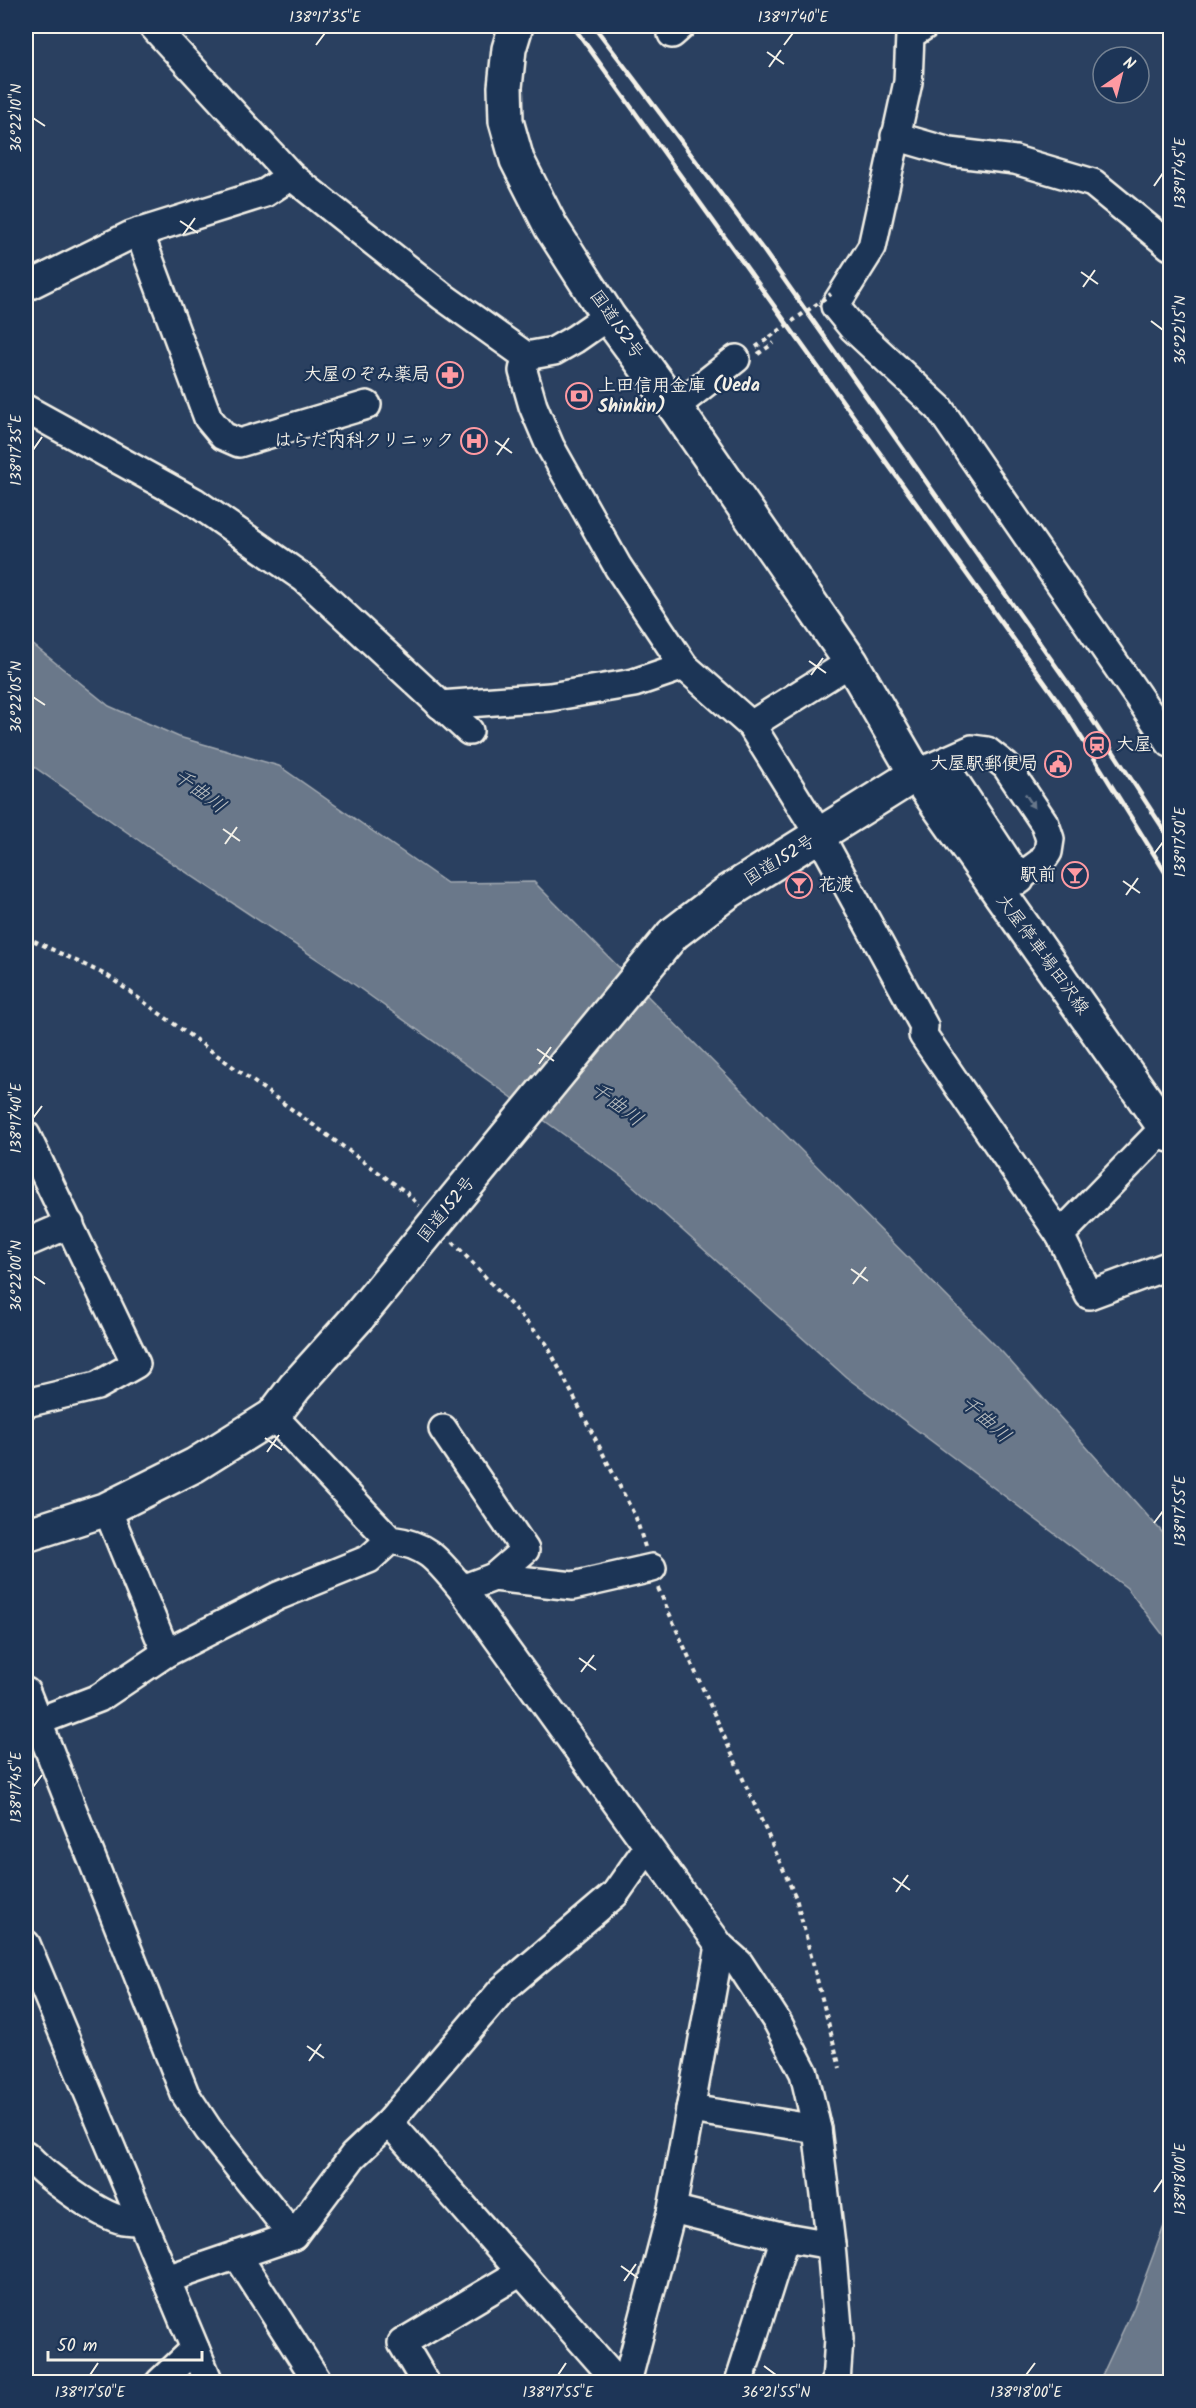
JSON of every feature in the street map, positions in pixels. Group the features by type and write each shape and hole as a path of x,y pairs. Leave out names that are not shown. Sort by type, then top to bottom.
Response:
{"main road":[{"name":"国道152号","path":"26,1535 107,1509 195,1464 273,1416 295,1387 359,1316 673,934 728,892 929,768 852,662 675,407 608,316 551,226 517,160 506,121 509,49 516,26"},
{"name":"大屋停車場田沢線","path":"929,768 1168,1131"}],"street":[{"path":"153,26 291,176 442,296 526,356 554,351 608,316"},
{"path":"914,29 908,82 872,247 836,306 852,327 939,408 1170,743"},
{"path":"895,136 950,152 1015,160 1093,183 1170,246"},
{"path":"26,287 139,232 265,193 291,176"},
{"path":"139,232 208,418 223,436 239,443 367,405"},
{"path":"526,356 523,370 533,406 550,446 618,567 684,666 751,725 820,836 924,1026 923,1035 1060,1235 1089,1295 1170,1265"},
{"path":"675,407 736,359"},
{"path":"26,409 195,502 305,579 469,731"},
{"path":"751,725 852,662"},
{"path":"440,705 550,698 634,684 684,666"},
{"path":"929,768 972,749 987,752 1006,766 1045,824 1050,839 1048,852 1041,862 1009,887"},
{"path":"1060,1235 1168,1131"},
{"path":"26,1135 136,1364 97,1386 26,1403"},
{"path":"26,1243 70,1224"},
{"path":"273,1416 390,1540 408,1542 431,1553 462,1589 720,1946 739,1963 778,2023 804,2073 817,2129 831,2245 839,2339 836,2382"},
{"path":"443,1429 525,1550 494,1577 462,1589"},
{"path":"107,1509 166,1653"},
{"path":"31,1724 99,1698 166,1653 278,1596 369,1559 390,1540"},
{"path":"494,1577 573,1586 652,1568"},
{"path":"26,1692 31,1724 185,2094 208,2129 293,2236"},
{"path":"166,2279 293,2236 353,2156 388,2122 502,1990 615,1893 648,1847"},
{"path":"26,1944 209,2382"},
{"path":"627,2382 672,2209 720,1946"},
{"path":"690,2109 817,2129"},
{"path":"388,2122 618,2382"},
{"path":"26,2155 88,2204 122,2220 142,2221"},
{"path":"672,2209 785,2237 831,2245"},
{"path":"739,2382 785,2237"},
{"path":"237,2255 318,2382"},
{"path":"425,2382 402,2343 521,2272"},
{"path":"159,2382 195,2349"}],"path":[{"path":"770,337 831,294"},
{"path":"26,937 108,976 407,1193 424,1211"},
{"path":"448,1237 546,1343 636,1518 656,1584 796,1898 840,2068"}],"water":[{"name":"千曲川","path":"26,639 109,706 179,737 279,766 447,883 534,882 1003,1353 1170,1541 1170,1644 1127,1588 846,1377 623,1177 341,975 151,849 26,761"},
{"path":"1170,2210 1170,2382 1099,2382 1134,2307"}],"railway":[{"path":"573,26 1063,708 1170,880"},
{"path":"594,26 764,251 1077,696 1170,839"}],"place":[{"name":"大屋のぞみ薬局","path":"450,375"},
{"name":"上田信用金庫 (Ueda Shinkin)","path":"579,396"},
{"name":"はらだ内科クリニック","path":"474,441"},
{"name":"大屋","path":"1097,745"},
{"name":"大屋駅郵便局","path":"1058,764"},
{"name":"駅前","path":"1075,875"},
{"name":"花渡","path":"799,885"}]}
